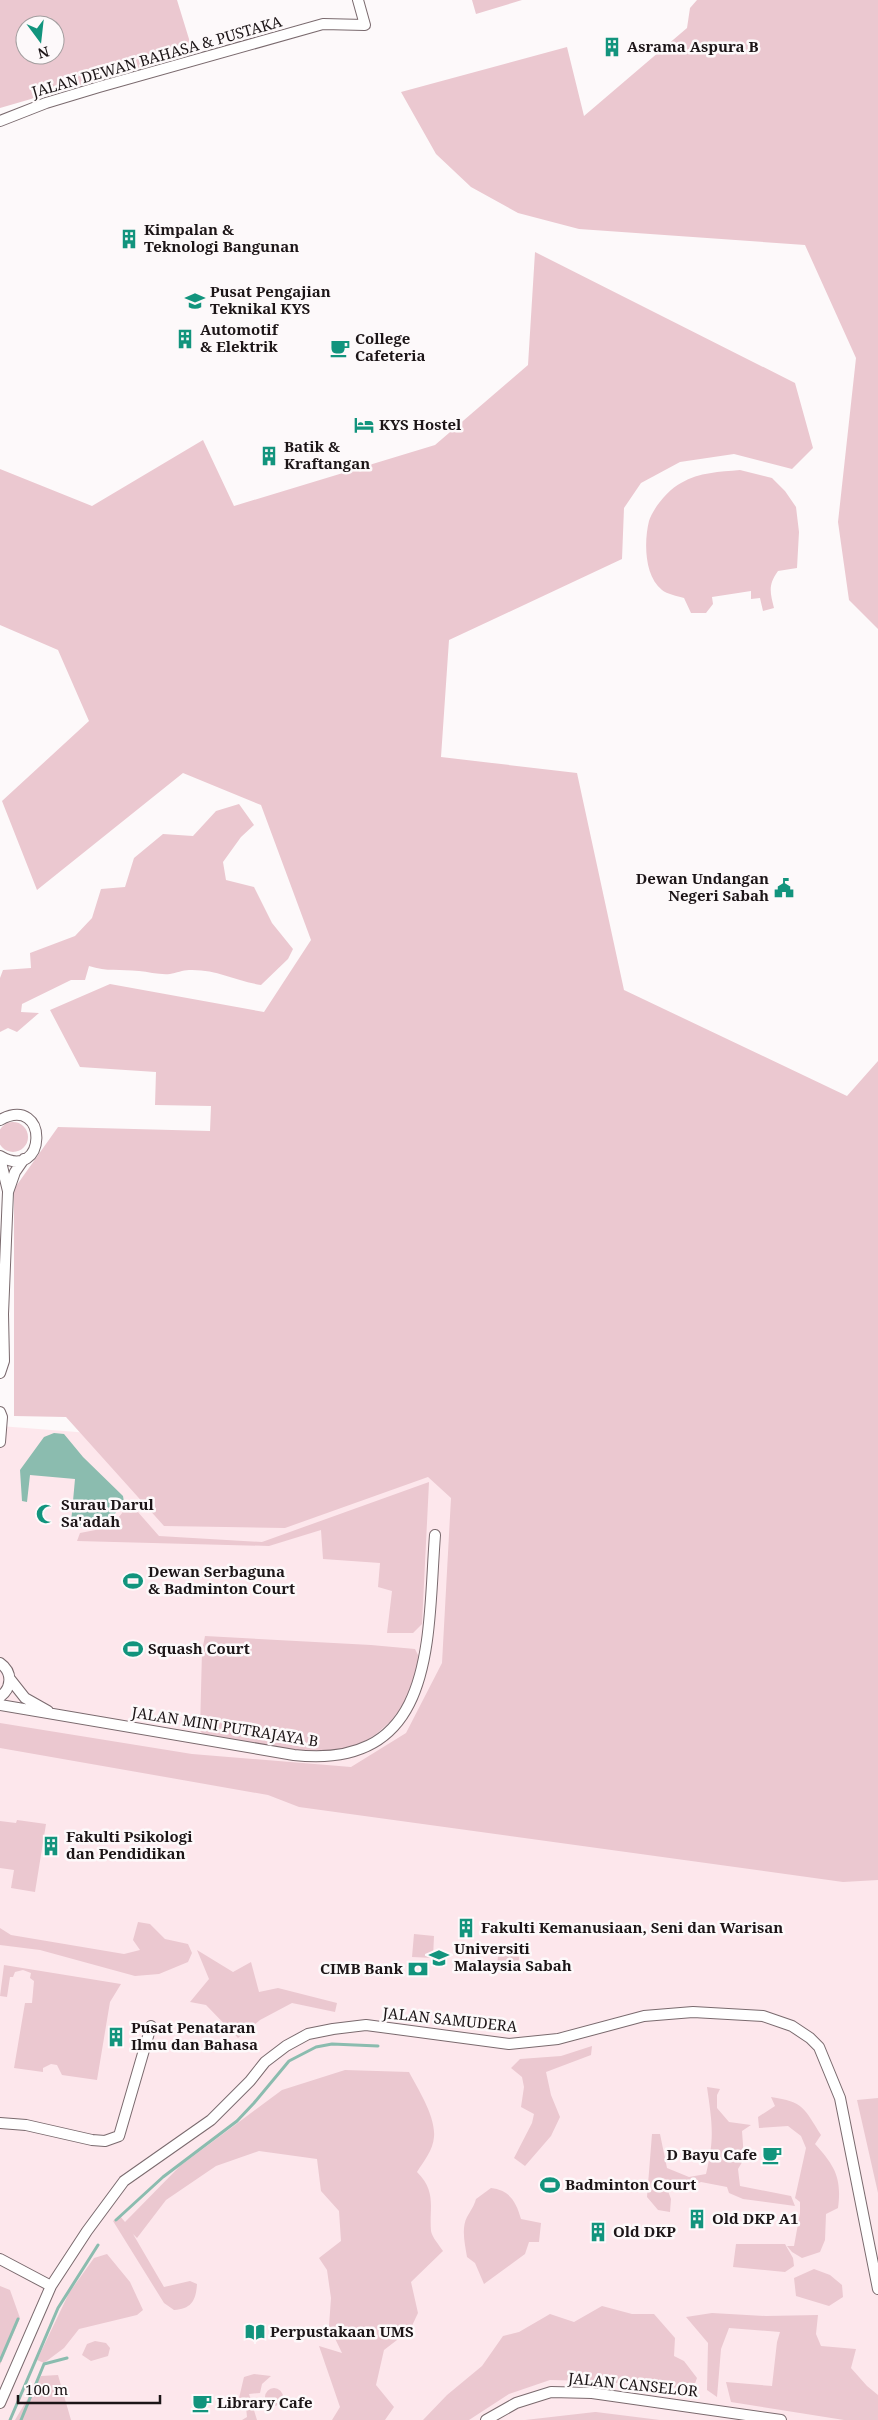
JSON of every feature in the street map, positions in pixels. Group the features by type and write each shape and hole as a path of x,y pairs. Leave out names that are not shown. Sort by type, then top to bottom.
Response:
{"street":[{"name":"JALAN DEWAN BAHASA & PUSTAKA","path":"0,122 46,103 323,24 365,25 358,0"},
{"path":"0,1120 16,1115 24,1117 32,1123 37,1131 38,1141 33,1152 24,1159 15,1172 8,1192"},
{"path":"0,1157 11,1161 24,1159"},
{"path":"0,1157 8,1192 2,1316 4,1361 0,1373"},
{"path":"0,1412 2,1417 0,1442"},
{"name":"JALAN MINI PUTRAJAYA B","path":"0,1705 316,1758 344,1755 369,1747 383,1738 412,1703 421,1678 427,1640 435,1535"},
{"path":"1,1663 10,1679 25,1698 54,1714"},
{"path":"0,1697 8,1689 10,1679"},
{"name":"JALAN SAMUDERA","path":"0,2403 51,2286 87,2231 124,2181 211,2120 250,2081 265,2062 286,2046 308,2034 366,2025 459,2039 518,2044 558,2039 644,2016 693,2012 763,2016 792,2026 810,2038 819,2047 840,2098 878,2289"},
{"path":"0,2123 26,2125 92,2140 114,2139 119,2136 151,2026"},
{"path":"0,2259 51,2286"},
{"name":"JALAN CANSELOR","path":"486,2420 516,2403 551,2392 592,2393 781,2420"}],"shaded area":[{"path":"0,0 177,0 193,52 0,108"},
{"path":"472,0 522,0 476,14"},
{"path":"697,0 878,0 878,629 849,600 838,522 856,358 805,245 579,229 518,213 471,187 436,154 401,92 567,47 584,116 687,28 690,8"},
{"path":"535,252 795,383 813,448 792,469 734,454 680,462 641,483 624,508 622,559 449,640 441,757 577,773 624,990 847,1096 878,1061 878,1880 843,1882 299,1807 268,1795 0,1748 0,1723 192,1754 351,1767 406,1733 442,1663 451,1498 428,1477 285,1528 164,1526 66,1417 14,1416 14,1189 58,1127 210,1131 211,1106 155,1105 156,1072 80,1067 50,1010 110,984 264,1012 311,940 261,805 183,773 37,890 2,801 89,721 58,650 0,625 0,469 92,506 203,440 234,506 435,445 528,365"},
{"path":"740,470 772,478 785,491 796,507 799,532 797,568 778,571 775,576 771,589 774,608 763,611 760,598 751,599 751,591 712,597 713,604 706,613 691,613 684,598 662,590 652,576 646,548 649,521 662,499 688,479 717,472"},
{"path":"239,804 254,825 241,837 223,862 226,880 254,887 272,923 293,949 288,959 261,985 199,970 162,974 102,969 89,966 85,980 71,980 22,1004 21,1012 39,1013 17,1032 8,1028 0,1032 0,978 3,970 31,968 30,953 75,936 92,918 101,889 125,887 134,858 163,834 193,836 216,811"},
{"path":"13,1122 24,1126 28,1137 24,1148 13,1152 2,1148 -2,1137 2,1126"},
{"name":"Universiti Malaysia Sabah","path":"0,1426 878,1495 878,2420 0,2420"},
{"path":"54,1433 64,1434 83,1457 123,1496 124,1502 107,1524 76,1528 71,1523 75,1479 30,1475 27,1502 22,1501 20,1470 44,1437"},
{"path":"429,1482 422,1624 413,1633 387,1633 392,1591 378,1587 380,1563 323,1559 321,1530 269,1546 77,1541 80,1533 111,1527 130,1503 159,1536 262,1542"},
{"path":"205,1636 415,1649 420,1659 405,1702 391,1721 375,1735 348,1751 316,1755 206,1737 200,1731 202,1651"},
{"path":"17,1820 46,1824 35,1892 11,1888 14,1870 0,1868 0,1821 16,1823"},
{"path":"138,1922 150,1924 165,1939 188,1944 192,1953 188,1962 159,1974 135,1976 40,1950 0,1945 0,1928 11,1935 124,1954 140,1950 133,1940"},
{"path":"414,1934 434,1936 433,1958 412,1957"},
{"path":"499,1945 520,1947 518,1969 497,1967"},
{"path":"197,1950 233,1972 251,1962 259,1992 278,1988 337,2003 335,2012 292,2003 260,2020 238,2038 206,2005 190,2002 209,1979"},
{"path":"4,1965 121,1984 110,2002 97,2080 62,2075 57,2065 51,2064 43,2068 43,2072 14,2068 25,2003 32,2003 34,1981 30,1978 31,1973 23,1970 15,1972 13,1977 10,1977 7,1997 0,1996"},
{"path":"592,2046 591,2055 546,2072 551,2095 560,2117 551,2136 525,2166 514,2158 532,2123 534,2114 521,2107 524,2087 522,2077 511,2068 520,2059 561,2056"},
{"path":"345,2070 409,2072 426,2103 434,2129 432,2146 417,2172 430,2193 431,2231 443,2251 411,2282 418,2313 410,2330 384,2350 376,2385 394,2407 385,2420 332,2420 340,2407 319,2346 342,2353 329,2326 331,2298 327,2270 319,2258 341,2241 339,2211 321,2191 317,2159 259,2151 216,2166 166,2200 137,2238 133,2234 164,2287 190,2281 197,2284 192,2303 185,2308 174,2310 164,2303 113,2221 120,2216 125,2222 180,2166 282,2090"},
{"path":"707,2087 720,2089 717,2095 717,2108 729,2122 751,2125 742,2131 744,2159 738,2169 740,2186 791,2196 795,2206 743,2199 729,2193 727,2187 701,2182 686,2189 663,2178 671,2199 670,2212 658,2210 647,2197 652,2134 660,2134 667,2168 689,2177 706,2174 711,2150 712,2130"},
{"path":"771,2097 797,2104 806,2112 821,2135 815,2144 828,2159 838,2180 838,2208 826,2214 825,2240 820,2252 802,2258 792,2252 787,2246 794,2246 800,2213 800,2202 795,2198 806,2148 801,2136 788,2126 759,2128 758,2117 775,2106"},
{"path":"878,2098 878,2193 857,2100"},
{"path":"491,2188 503,2191 511,2198 517,2207 521,2219 541,2223 539,2242 529,2242 525,2254 484,2284 475,2263 467,2257 464,2226 476,2199"},
{"path":"736,2244 785,2244 793,2258 794,2266 785,2272 733,2267"},
{"path":"107,2254 130,2282 143,2310 137,2315 79,2329 64,2348 44,2363 37,2360 69,2293 94,2258"},
{"path":"814,2269 830,2275 842,2285 843,2297 829,2306 796,2296 794,2278"},
{"path":"0,2286 10,2290 20,2318 0,2365"},
{"path":"602,2306 632,2314 654,2314 675,2338 674,2356 684,2361 697,2378 693,2389 591,2381 550,2380 509,2394 469,2420 423,2420 447,2395 482,2366 503,2336 519,2332 550,2314 574,2322"},
{"path":"712,2313 766,2316 818,2315 816,2334 821,2346 856,2349 851,2368 878,2395 878,2420 844,2420 731,2402 726,2382 772,2386 777,2342 780,2332 729,2328 721,2349 717,2397 707,2390 708,2343 686,2317"},
{"path":"95,2341 106,2343 110,2348 108,2356 91,2361 82,2355 87,2344"},
{"path":"254,2374 271,2376 262,2384 260,2393 249,2394 257,2420 242,2420 247,2417 246,2407 239,2398 244,2377"},
{"path":"58,2375 71,2420 15,2420 41,2376"},
{"path":"270,2388 278,2388 283,2393 281,2404 270,2406 265,2401 265,2393"},
{"path":"595,2412 660,2420 525,2420"}],"waterway":[{"path":"116,2220 163,2177 237,2121 289,2061 316,2047 332,2044 378,2046"},
{"path":"10,2420 58,2308 98,2245"},
{"path":"0,2361 18,2319"},
{"path":"21,2420 44,2364 67,2358"}],"place":[{"name":"Asrama Aspura B","path":"612,47"},
{"name":"Kimpalan & Teknologi Bangunan","path":"129,239"},
{"name":"Pusat Pengajian Teknikal KYS","path":"195,301"},
{"name":"Automotif & Elektrik","path":"185,339"},
{"name":"College Cafeteria","path":"340,348"},
{"name":"KYS Hostel","path":"364,425"},
{"name":"Batik & Kraftangan","path":"269,456"},
{"name":"Dewan Undangan Negeri Sabah","path":"784,888"},
{"name":"Surau Darul Sa'adah","path":"46,1514"},
{"name":"Dewan Serbaguna & Badminton Court","path":"133,1581"},
{"name":"Squash Court","path":"133,1649"},
{"name":"Fakulti Psikologi dan Pendidikan","path":"51,1846"},
{"name":"Fakulti Kemanusiaan, Seni dan Warisan","path":"466,1928"},
{"name":"Universiti Malaysia Sabah","path":"439,1958"},
{"name":"CIMB Bank","path":"418,1969"},
{"name":"Pusat Penataran Ilmu dan Bahasa","path":"116,2037"},
{"name":"D Bayu Cafe","path":"772,2155"},
{"name":"Badminton Court","path":"550,2185"},
{"name":"Old DKP A1","path":"697,2219"},
{"name":"Old DKP","path":"598,2232"},
{"name":"Perpustakaan UMS","path":"255,2332"},
{"name":"Library Cafe","path":"202,2403"}]}
